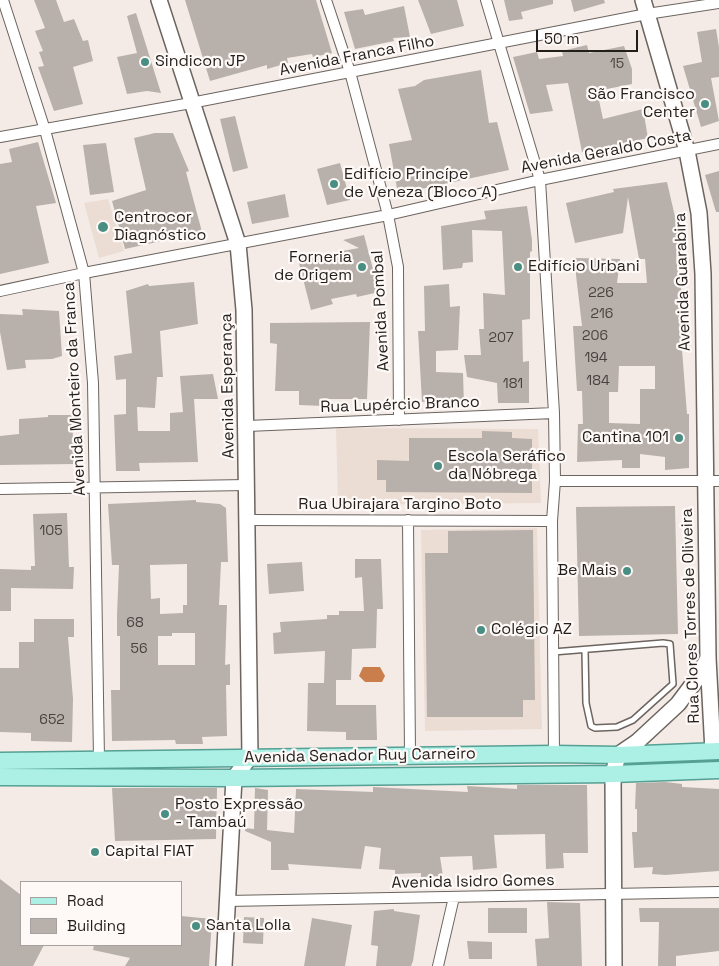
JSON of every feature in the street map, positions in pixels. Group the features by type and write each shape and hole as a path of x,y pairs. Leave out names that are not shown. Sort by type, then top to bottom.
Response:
{"main road":[{"name":"Avenida Esperança","path":"159,0 191,104 238,244 244,310 247,426 250,758"},
{"name":"Avenida Guarabira","path":"645,7 687,151 699,213 712,480"},
{"name":"Rua Clores Torres de Oliveira","path":"712,480 708,658 716,751"},
{"path":"614,966 613,774 618,755 636,742 678,704 696,680 708,658"},
{"name":"Avenida Senador Ruy Carneiro","path":"0,760 554,754 618,755 716,751"},
{"path":"224,966 234,778 250,758"},
{"name":"Avenida Senador Ruy Carneiro","path":"0,777 234,778 613,774 719,770"}],"street":[{"name":"Avenida Monteiro da Franca","path":"3,0 45,130 84,273 94,383 99,759"},
{"name":"Avenida Pombal","path":"326,0 350,72 388,215 398,268 399,420"},
{"path":"486,0 501,44 540,180 554,413 555,481 552,521 554,754"},
{"name":"Avenida Franca Filho","path":"0,136 45,130 191,104 501,44 645,7 719,4"},
{"name":"Avenida Geraldo Costa","path":"0,291 84,273 388,215 540,180 719,144"},
{"name":"Rua Lupércio Branco","path":"247,426 554,413"},
{"path":"555,481 712,480"},
{"path":"0,489 247,485"},
{"name":"Rua Ubirajara Targino Boto","path":"247,520 552,521"},
{"path":"408,520 410,756"},
{"name":"Avenida Isidro Gomes","path":"227,901 719,892"},
{"path":"438,966 454,897"}],"lane":[{"path":"553,652 670,644 673,684 633,720 616,727 595,728 591,726 586,702 585,651"}],"shaded area":[{"name":"Centrocor Diagnóstico","path":"108,199 124,251 99,258 84,203"},
{"name":"Escola Seráfico da Nóbrega","path":"336,428 538,429 541,503 338,505"},
{"name":"Colégio AZ","path":"537,528 542,729 425,731 421,530"},
{"path":"363,667 380,667 385,676 382,682 365,682 359,676"}],"building":[{"path":"34,0 56,0 64,22 74,19 83,41 88,40 93,61 73,67 83,104 54,111 38,67 44,66 39,52 43,51 35,31 45,28"},
{"path":"185,0 316,0 332,53 313,57 312,54 287,58 288,63 267,69 267,65 210,81"},
{"path":"418,0 457,0 464,26 431,34"},
{"path":"504,0 553,0 553,4 521,12 523,19 509,21"},
{"path":"571,0 604,0 605,3 574,12"},
{"path":"404,6 410,37 393,38 394,41 355,49 344,12 363,9 365,15"},
{"path":"136,13 161,93 147,91 127,94 117,57 137,53 127,16"},
{"path":"716,29 719,47 719,77 711,78 719,121 701,127 683,66 702,62 697,32"},
{"path":"587,45 589,53 624,46 632,69 632,84 597,91 603,119 643,109 648,138 582,152 568,83 546,85 553,111 530,114 513,57 537,52 539,59 563,56 562,51"},
{"path":"481,70 489,123 497,122 509,170 398,194 389,144 412,140 398,89 415,86 424,80"},
{"path":"235,116 248,168 233,172 220,119"},
{"path":"155,133 173,133 189,171 186,172 202,232 125,249 112,201 146,190 134,138"},
{"path":"38,142 56,203 36,206 49,263 0,274 0,164 12,162 9,149"},
{"path":"106,143 114,192 90,195 83,145"},
{"name":"Edifício Princípe de Veneza (Bloco A)","path":"340,163 350,200 327,205 317,169"},
{"path":"719,171 719,212 716,212 705,175"},
{"path":"667,182 676,221 679,256 676,257 683,302 680,302 680,324 687,414 689,414 689,468 665,470 665,457 640,454 640,468 622,468 622,460 577,462 578,424 583,424 582,391 577,391 573,326 582,326 574,258 620,259 617,283 647,283 645,259 639,259 628,197 623,233 575,243 566,203 614,192 613,189","holes":["619,366 655,366 655,389 640,389 640,424 609,423 609,392 618,392"]},
{"path":"285,194 289,217 252,224 247,202"},
{"path":"527,206 532,240 532,251 530,252 530,319 522,320 523,362 529,361 529,403 498,403 497,383 467,377 464,355 481,355 479,329 484,329 483,293 505,295 502,231 472,230 473,262 463,263 462,268 443,270 441,226 486,219 484,211"},
{"path":"364,235 379,292 357,297 356,294 331,299 333,304 311,310 298,259 359,248 343,240"},
{"path":"194,282 198,324 160,331 163,377 157,377 155,408 137,407 138,431 170,431 170,413 183,412 180,376 213,374 218,399 194,399 198,462 139,463 140,471 116,471 114,415 126,414 126,379 116,380 114,356 132,353 126,291 148,284 149,286"},
{"path":"449,284 450,307 460,306 458,350 436,351 436,372 463,373 464,406 442,406 442,400 422,402 418,331 425,331 424,286"},
{"path":"22,309 59,311 62,356 52,359 25,360 26,368 7,370 0,332 0,314 23,315"},
{"path":"370,322 367,399 324,399 324,406 299,405 299,391 275,391 277,344 270,343 270,323"},
{"path":"48,415 72,415 74,464 0,465 0,436 19,434 19,419 48,417"},
{"name":"Escola Seráfico da Nóbrega","path":"482,431 512,432 512,438 532,439 532,493 386,492 386,480 377,480 377,460 409,461 409,438 482,438"},
{"path":"196,500 196,502 220,504 226,508 228,562 221,562 219,605 227,605 225,665 230,664 230,685 226,685 227,736 202,737 203,744 176,744 175,740 112,741 111,690 120,690 120,636 117,636 119,565 112,565 108,504","holes":["187,564 187,605 183,605 183,613 160,614 160,598 151,599 150,565","172,633 195,633 195,665 158,665 158,636 172,636"]},
{"name":"Be Mais","path":"675,506 678,634 579,636 576,507"},
{"path":"67,513 69,567 74,567 73,589 11,588 11,611 0,611 0,569 31,570 31,566 35,566 33,514"},
{"name":"Colégio AZ","path":"533,530 535,700 523,700 523,717 427,717 425,553 448,553 448,531"},
{"path":"355,559 381,559 383,609 377,609 376,648 352,649 351,680 336,680 336,705 376,705 377,740 346,740 346,732 307,731 308,683 324,683 325,651 274,654 273,633 281,632 280,622 327,619 327,615 339,615 339,611 364,611 362,577 355,578"},
{"path":"302,562 304,591 269,594 267,564"},
{"path":"34,619 74,619 74,637 68,637 73,699 72,742 31,741 31,733 0,732 0,668 19,668 19,642 34,642"},
{"path":"665,782 682,784 682,787 719,789 719,871 665,875 652,874 653,867 634,868 632,832 637,832 637,809 635,809 636,783"},
{"path":"517,785 587,785 588,853 563,853 564,868 546,869 545,834 494,835 497,868 473,870 472,856 440,857 443,876 421,877 421,873 395,874 395,870 379,869 381,848 365,846 361,869 288,864 289,870 271,870 271,842 245,831 245,828 254,829 255,788 268,790 267,830 294,833 296,789 373,792 373,787 468,792 467,786 517,789"},
{"name":"Posto Expressão - Tambaú","path":"112,788 217,788 216,839 115,841"},
{"path":"0,879 20,894 20,946 43,946 33,966 0,966"},
{"path":"547,902 580,903 582,966 537,966 535,939 549,938"},
{"path":"488,908 527,908 527,933 488,933"},
{"path":"639,908 719,908 719,951 676,956 676,966 658,966 659,922 640,922"},
{"path":"394,909 394,911 420,915 413,961 411,966 376,966 378,946 371,945 374,911"},
{"path":"182,916 212,919 209,966 125,966 130,958 93,950 94,946 182,946"},
{"path":"244,917 264,918 263,944 243,943"},
{"path":"312,918 352,925 345,966 304,966"},
{"path":"467,941 492,942 492,959 469,959"}],"place":[{"name":"Sindicon JP","path":"145,62"},
{"name":"São Francisco Center","path":"705,104"},
{"name":"Edifício Princípe de Veneza (Bloco A)","path":"334,184"},
{"name":"Centrocor Diagnóstico","path":"103,227"},
{"name":"Forneria de Origem","path":"362,267"},
{"name":"Edifício Urbani","path":"518,267"},
{"name":"Cantina 101","path":"679,438"},
{"name":"Escola Seráfico da Nóbrega","path":"438,466"},
{"name":"Be Mais","path":"627,571"},
{"name":"Colégio AZ","path":"481,630"},
{"name":"Posto Expressão - Tambaú","path":"165,814"},
{"name":"Capital FIAT","path":"95,852"},
{"name":"Santa Lolla","path":"196,926"}]}
